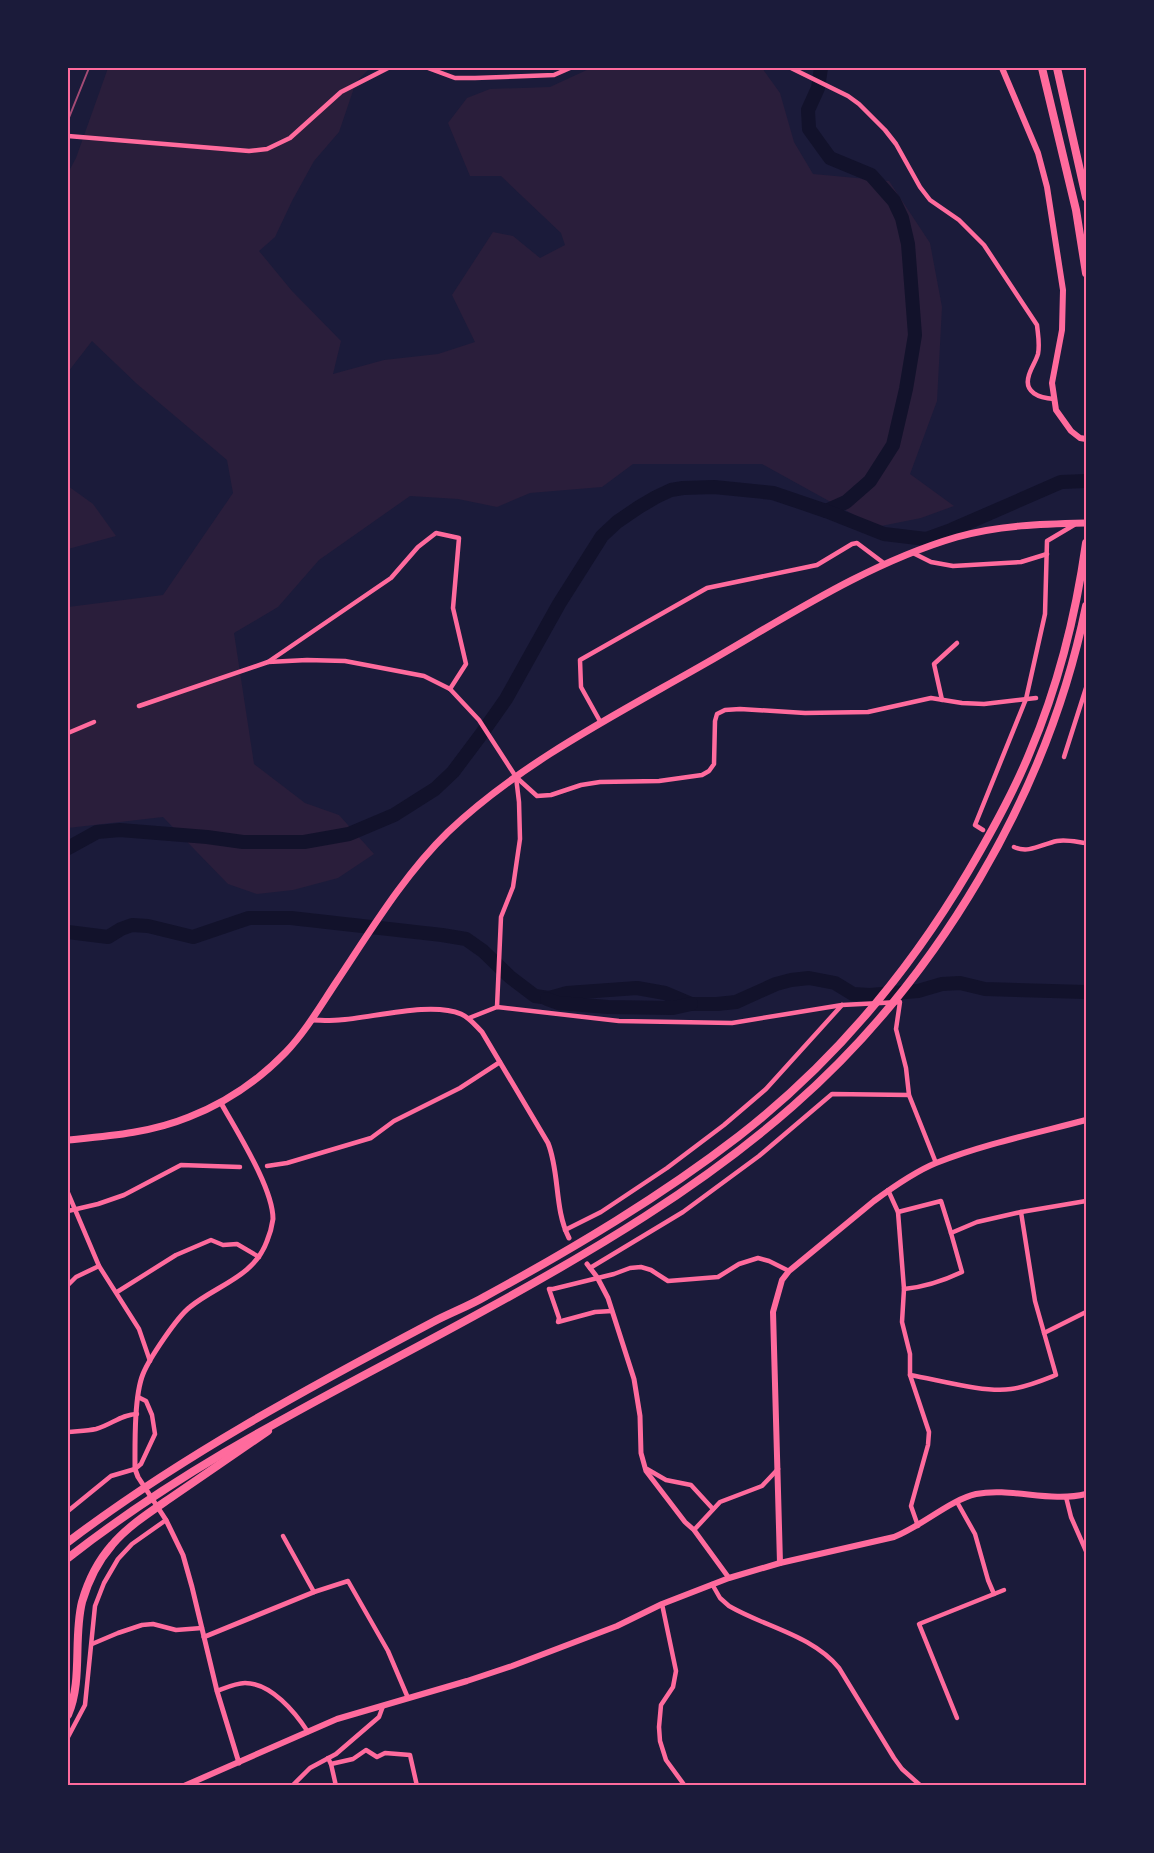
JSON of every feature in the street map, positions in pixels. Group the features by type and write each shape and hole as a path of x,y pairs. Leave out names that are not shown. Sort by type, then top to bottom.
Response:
{"highway":[{"path":"1042,68 1076,210 1086,273"},
{"path":"1057,68 1086,197"},
{"path":"68,1140 146,1130 188,1118 221,1103 264,1074 287,1051 311,1020 376,922 416,868 446,834 480,803 516,777 601,723 807,604 912,552 959,537 998,528 1086,523"},
{"path":"68,1542 140,1490 297,1396 436,1321 482,1299 562,1253 684,1177 742,1134 823,1061 872,1009 913,958 945,910 1009,799 1031,751 1051,694 1070,628 1082,575 1086,543"},
{"path":"68,1558 194,1469 302,1407 568,1263 691,1186 795,1104 831,1070 913,976 958,913 994,852 1041,756 1069,675 1086,606"},
{"path":"68,1715 75,1688 80,1616 94,1570 113,1544 153,1510 302,1407"}],"main road":[{"path":"1002,68 1038,153 1047,187 1063,290 1062,330 1052,383 1056,410 1071,431 1086,440"},
{"path":"780,1563 773,1312 782,1280 789,1271 888,1190 936,1163 1086,1120"},
{"path":"184,1785 337,1719 466,1682 522,1662 617,1626 662,1604 729,1578 907,1532 957,1502 977,1494 1066,1497 1086,1494"}],"street":[{"path":"69,136 238,150 267,149 290,138 340,92 388,68"},
{"path":"428,68 454,78 475,78 554,75 570,68"},
{"path":"791,68 834,88 859,104 896,144 920,187 930,200 959,220 984,245 1037,325 1038,355 1028,377 1029,388 1032,393 1041,398 1054,399"},
{"path":"983,830 975,825 1026,699 1045,614 1047,541 1076,523"},
{"path":"268,662 391,578 418,547 436,533 459,538 453,608 466,664 450,688"},
{"path":"601,723 581,687 580,660 698,593 708,588 818,565 857,543 885,564"},
{"path":"912,552 931,562 953,566 1021,562 1047,554"},
{"path":"942,700 934,664 957,643"},
{"path":"139,706 268,662 307,660 345,662 424,676 450,688 478,720 516,777 537,796 551,795 581,785 600,782 659,781 702,775 714,764 715,721 717,714 725,710 805,713 868,712 931,698 962,704 984,704 1036,698"},
{"path":"1077,693 1086,691"},
{"path":"1064,757 1086,691"},
{"path":"68,733 94,722"},
{"path":"497,1007 501,917 513,886 520,839 516,777"},
{"path":"1014,847 1030,849 1062,840 1086,843"},
{"path":"469,1018 497,1007 619,1021 732,1023 842,1005 900,1002 896,1029 906,1068 909,1095 936,1163"},
{"path":"565,1230 610,1206 667,1168 724,1125 766,1089 842,1005"},
{"path":"311,1020 338,1020 428,1009 452,1011 469,1018 482,1032 554,1156 560,1210 569,1238"},
{"path":"267,1166 287,1163 371,1138 394,1121 460,1088 500,1062"},
{"path":"729,1578 645,1469 640,1454 640,1416 634,1379 608,1298 597,1277 588,1266 683,1212 759,1156 832,1094 909,1095"},
{"path":"221,1103 268,1193 272,1208 272,1224 265,1246 253,1266 184,1312 143,1372 138,1397 135,1469 166,1520 183,1555 217,1691 239,1763"},
{"path":"68,1211 124,1195 181,1166 240,1167"},
{"path":"888,1190 898,1212 904,1289 902,1322 910,1354 910,1375 929,1432 928,1445 911,1506 918,1526"},
{"path":"68,1193 99,1266 138,1329 150,1361"},
{"path":"898,1212 941,1201 962,1272 946,1280 904,1289"},
{"path":"951,1233 977,1222 1086,1201"},
{"path":"910,1375 992,1390 1010,1390 1029,1386 1056,1375 1035,1301 1021,1212"},
{"path":"117,1292 176,1255 211,1240 224,1245 237,1244 259,1257"},
{"path":"612,1311 595,1312 558,1322 559,1318 549,1289 641,1267 651,1270 668,1281 718,1277 740,1264 758,1258 789,1271"},
{"path":"68,1285 76,1277 99,1266"},
{"path":"1044,1333 1086,1312"},
{"path":"68,1511 111,1476 135,1469 141,1464 155,1434 152,1415 146,1401 138,1397"},
{"path":"68,1432 98,1429 122,1417 137,1414"},
{"path":"645,1469 666,1480 691,1485 713,1509"},
{"path":"694,1530 720,1502 762,1486 778,1469"},
{"path":"1066,1497 1071,1517 1086,1551"},
{"path":"957,1502 975,1534 994,1594"},
{"path":"68,1737 85,1705 95,1605 104,1583 118,1559 132,1544 166,1520"},
{"path":"283,1536 314,1592"},
{"path":"204,1636 314,1592 348,1581 388,1651 408,1698"},
{"path":"712,1584 720,1598 729,1606 811,1644 830,1658 894,1758 902,1769 921,1785"},
{"path":"957,1718 919,1623 1004,1590"},
{"path":"662,1604 676,1671 673,1687 661,1706 660,1741 666,1760 685,1785"},
{"path":"92,1644 142,1625 153,1624 176,1630 202,1628"},
{"path":"217,1691 242,1683 254,1684 283,1701 308,1732"},
{"path":"292,1785 310,1768 336,1754 379,1717 383,1706"},
{"path":"331,1764 353,1759 366,1750 377,1757 385,1753 410,1755 417,1785"},
{"path":"328,1758 336,1785"}],"shaded area":[{"path":"108,68 370,68 356,82 339,132 314,161 275,237 259,251 292,291 341,341 333,374 384,360 438,354 475,342 452,295 493,232 513,236 540,258 565,245 561,233 501,176 470,176 448,123 467,98 490,89 550,87 591,68 762,68 780,93 794,142 813,174 889,181 930,243 942,307 937,401 910,474 954,506 921,518 876,527 762,464 633,464 602,487 530,493 497,507 458,499 410,496 319,560 278,607 234,633 254,764 305,803 339,815 374,854 338,878 293,890 257,894 228,884 163,817 68,828 68,607 163,595 233,493 227,460 137,384 92,341 68,372 68,173 76,158"},
{"path":"68,486 93,504 116,536 68,549"}],"waterway":[{"path":"821,68 818,88 808,110 809,129 830,158 871,175 894,201 902,218 908,244 915,335 893,445 870,481 846,502 826,511"},
{"path":"68,848 97,832 120,830 243,842 304,842 349,834 394,815 435,789 453,772 480,736 506,699 559,604 602,536 639,507 671,490 714,487 773,493 884,534 926,539 1061,482 1086,481"},
{"path":"68,932 108,937 132,925 148,926 193,937 249,918 291,918 442,935 466,939 535,996 549,998 567,993 637,988 665,993 691,1004 717,1004 736,1002 776,984 809,978 835,983 853,994 870,995 918,991 942,984 960,983 985,989 1086,992"},
{"path":"547,999 558,1003 608,1007 673,1008 691,1004"}],"railway":[{"path":"68,120 89,68"}]}
